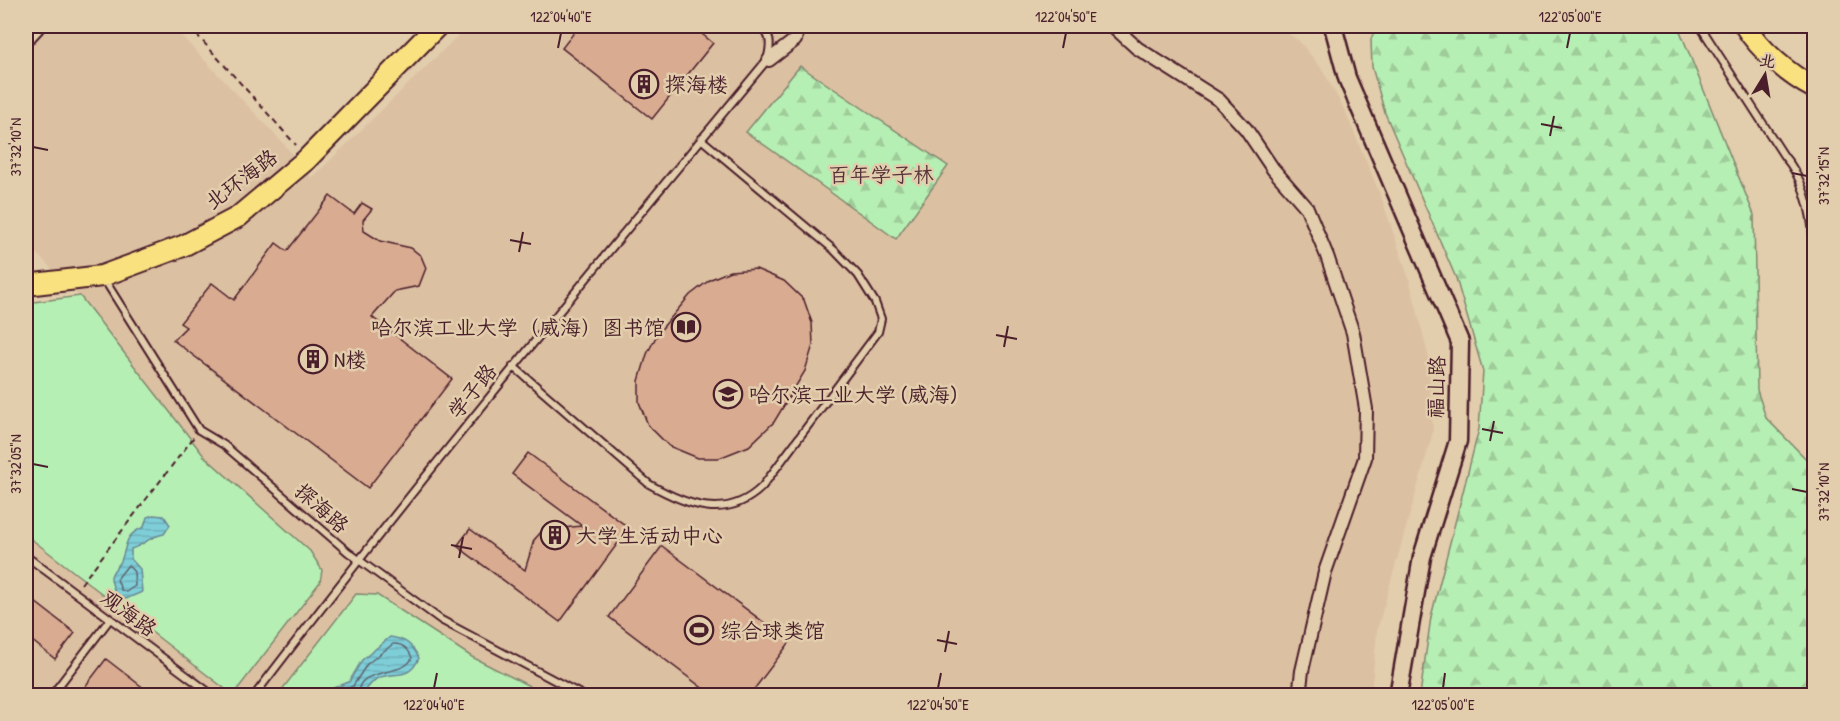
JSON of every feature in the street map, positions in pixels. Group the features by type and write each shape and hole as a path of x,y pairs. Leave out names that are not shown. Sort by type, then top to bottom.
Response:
{"main road":[{"name":"北环海路","path":"26,285 102,276 183,246 238,217 306,160 437,26"},
{"name":"福山路","path":"1334,26 1347,78 1460,342 1458,441 1422,557 1398,696"},
{"path":"1745,26 1751,35 1796,79 1815,88"}],"street":[{"path":"26,40 39,26"},
{"path":"769,60 795,40 798,26"},
{"path":"1113,26 1137,48 1220,100 1246,129 1273,169 1307,208 1327,255 1353,333 1366,409 1365,458 1325,572 1302,671 1299,696"}],"lane":[{"name":"学子路","path":"254,696 513,366 767,60 771,46 768,32 760,26"},
{"path":"1700,26 1784,156 1796,170 1813,219 1815,245"},
{"path":"513,366 649,484 669,496 694,504 734,507 748,501 762,487 878,332 881,319 875,302 858,274 834,250 701,139"},
{"name":"探海路","path":"102,276 151,349 199,430 224,445 359,560 441,620 584,696"},
{"name":"观海路","path":"26,556 214,696"},
{"path":"51,696 110,619"}],"path":[{"path":"189,26 289,135 306,160"},
{"path":"74,593 199,430"}],"shaded area":[{"name":"哈尔滨工业大学 (威海)","path":"26,26 172,26 282,142 312,178 468,26 1278,26 1299,41 1322,69 1345,111 1380,194 1410,282 1428,355 1433,432 1377,630 1371,695 26,695 26,303 79,296 26,243"}],"green space":[{"path":"1377,26 1678,26 1754,215 1757,390 1766,418 1814,467 1814,695 1420,695 1431,617 1479,429 1483,371 1456,278 1385,113 1372,67 1371,39"},
{"name":"百年学子林","path":"800,66 948,166 896,239 746,132"},
{"path":"80,296 204,456 310,551 322,570 320,582 233,695 26,535 26,303"},
{"path":"356,594 377,595 472,657 547,695 277,696"}],"water":[{"path":"164,516 170,525 164,534 131,549 131,559 140,569 142,592 126,599 116,595 111,577 121,561 129,537 144,527 147,517"},
{"path":"390,637 408,643 416,653 419,658 411,670 376,679 364,692 365,695 315,695 349,682 362,660"}],"building":[{"name":"探海楼","path":"579,26 692,26 713,43 652,119 562,48"},
{"name":"N楼","path":"330,196 354,214 362,203 372,209 363,220 364,231 380,241 411,248 421,256 426,268 419,286 395,291 372,317 452,379 368,488 173,340 186,327 180,323 212,283 234,300 276,243 287,251"},
{"path":"756,269 784,281 804,300 812,323 813,345 805,371 774,422 749,446 719,458 698,458 669,446 648,425 639,402 639,381 647,354 658,333 690,295 711,279 730,271"},
{"name":"大学生活动中心","path":"528,453 629,528 560,622 457,546 470,529 525,570 534,540 543,530 582,526 512,474"},
{"name":"综合球类馆","path":"662,546 790,642 749,696 713,696 609,617"},
{"path":"26,595 75,633 55,659 26,636"},
{"path":"106,659 154,696 94,696 84,688"}],"place":[{"name":"探海楼","path":"644,84"},
{"name":"哈尔滨工业大学（威海）图书馆","path":"686,327"},
{"name":"N楼","path":"313,359"},
{"name":"哈尔滨工业大学 (威海)","path":"728,394"},
{"name":"大学生活动中心","path":"555,535"},
{"name":"综合球类馆","path":"699,630"}]}
